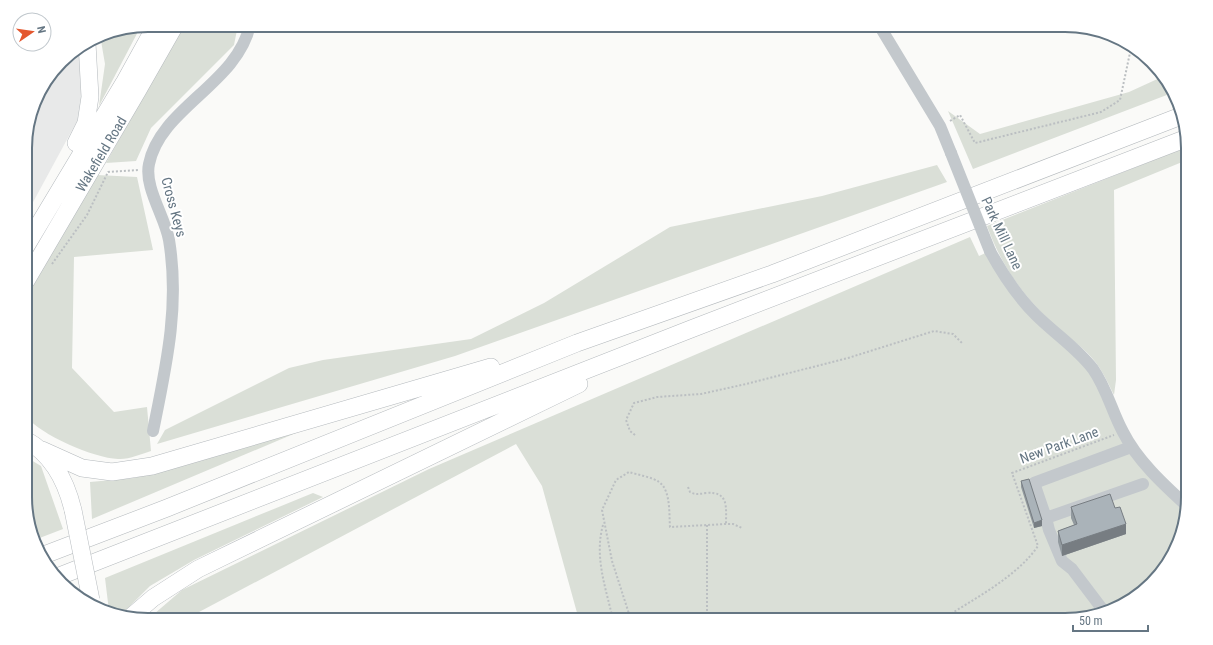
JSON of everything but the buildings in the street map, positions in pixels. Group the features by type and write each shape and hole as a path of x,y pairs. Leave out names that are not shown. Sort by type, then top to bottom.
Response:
{"highway":[{"path":"32,234 124,83 152,32"},
{"name":"Wakefield Road","path":"32,271 138,90 170,32"},
{"path":"32,232 86,122 90,97 87,50"},
{"path":"47,554 174,505 578,343 772,274 1177,118"},
{"path":"63,575 691,329 1181,141"},
{"path":"136,612 153,598 198,569 691,329"},
{"path":"32,443 82,468 112,472 152,466 578,343"},
{"path":"32,444 60,474 66,487 73,510 90,597"}],"street":[{"name":"Cross Keys","path":"152,431 172,324 173,288 168,239 151,189 149,169 154,148 161,135 220,76 238,54 247,32"},
{"name":"Park Mill Lane","path":"883,32 940,126 990,251 1002,274 1036,316 1080,354 1093,370 1104,387 1122,432 1131,447 1168,489 1181,500"},
{"path":"1101,607 1072,569 1062,561 1049,530 1034,483 1131,447"},
{"path":"1046,518 1143,484"}],"path":[{"path":"940,126 960,115 975,143 1101,112 1120,100 1130,53"},
{"path":"48,268 54,263 87,215 108,172 149,169"},
{"path":"635,435 630,431 626,420 634,403 645,398 701,394 746,384 848,358 934,331 953,334 962,343"},
{"name":"New Park Lane","path":"951,613 1021,566 1038,546 1012,473 1122,432"},
{"path":"628,613 620,590 603,523 602,510 616,480 629,472 660,482 667,499 670,527 733,524 742,528"},
{"path":"688,487 690,492 694,494 713,493 723,497 725,502 726,524"},
{"path":"603,523 600,536 599,555 611,613"},
{"path":"707,525 707,613"}],"shaded area":[{"path":"179,32 237,32 234,45 151,128 136,161 106,163"},
{"path":"137,33 99,106 105,64 101,42 118,36"},
{"path":"87,50 90,97 32,204 32,141 36,118 41,104 56,77 72,61"},
{"path":"1157,79 1167,95 973,169 948,111 980,134 1129,92"},
{"path":"1181,150 1181,162 1114,190 1116,380 1114,395 1096,362 1053,324 1022,291 999,254 987,226"},
{"path":"937,165 947,182 455,356 157,444 165,430 289,368 323,360 471,339 544,303 670,227 822,196"},
{"path":"97,175 137,177 153,250 74,257 72,368 114,412 147,407 151,451 122,459 95,455 55,438 32,422 32,288"},
{"path":"970,237 979,256 990,251 1002,274 1080,354 1122,432 1181,499 1177,527 1172,541 1161,561 1152,573 1141,584 1116,601 1087,611 1072,613 577,613 542,486 516,444 197,613 155,613 182,590 429,469"},
{"path":"310,427 92,519 90,482 134,478"},
{"path":"32,461 41,466 63,529 40,538 33,512"},
{"path":"313,493 323,497 194,560 150,586 126,610 108,606 105,578"}]}
